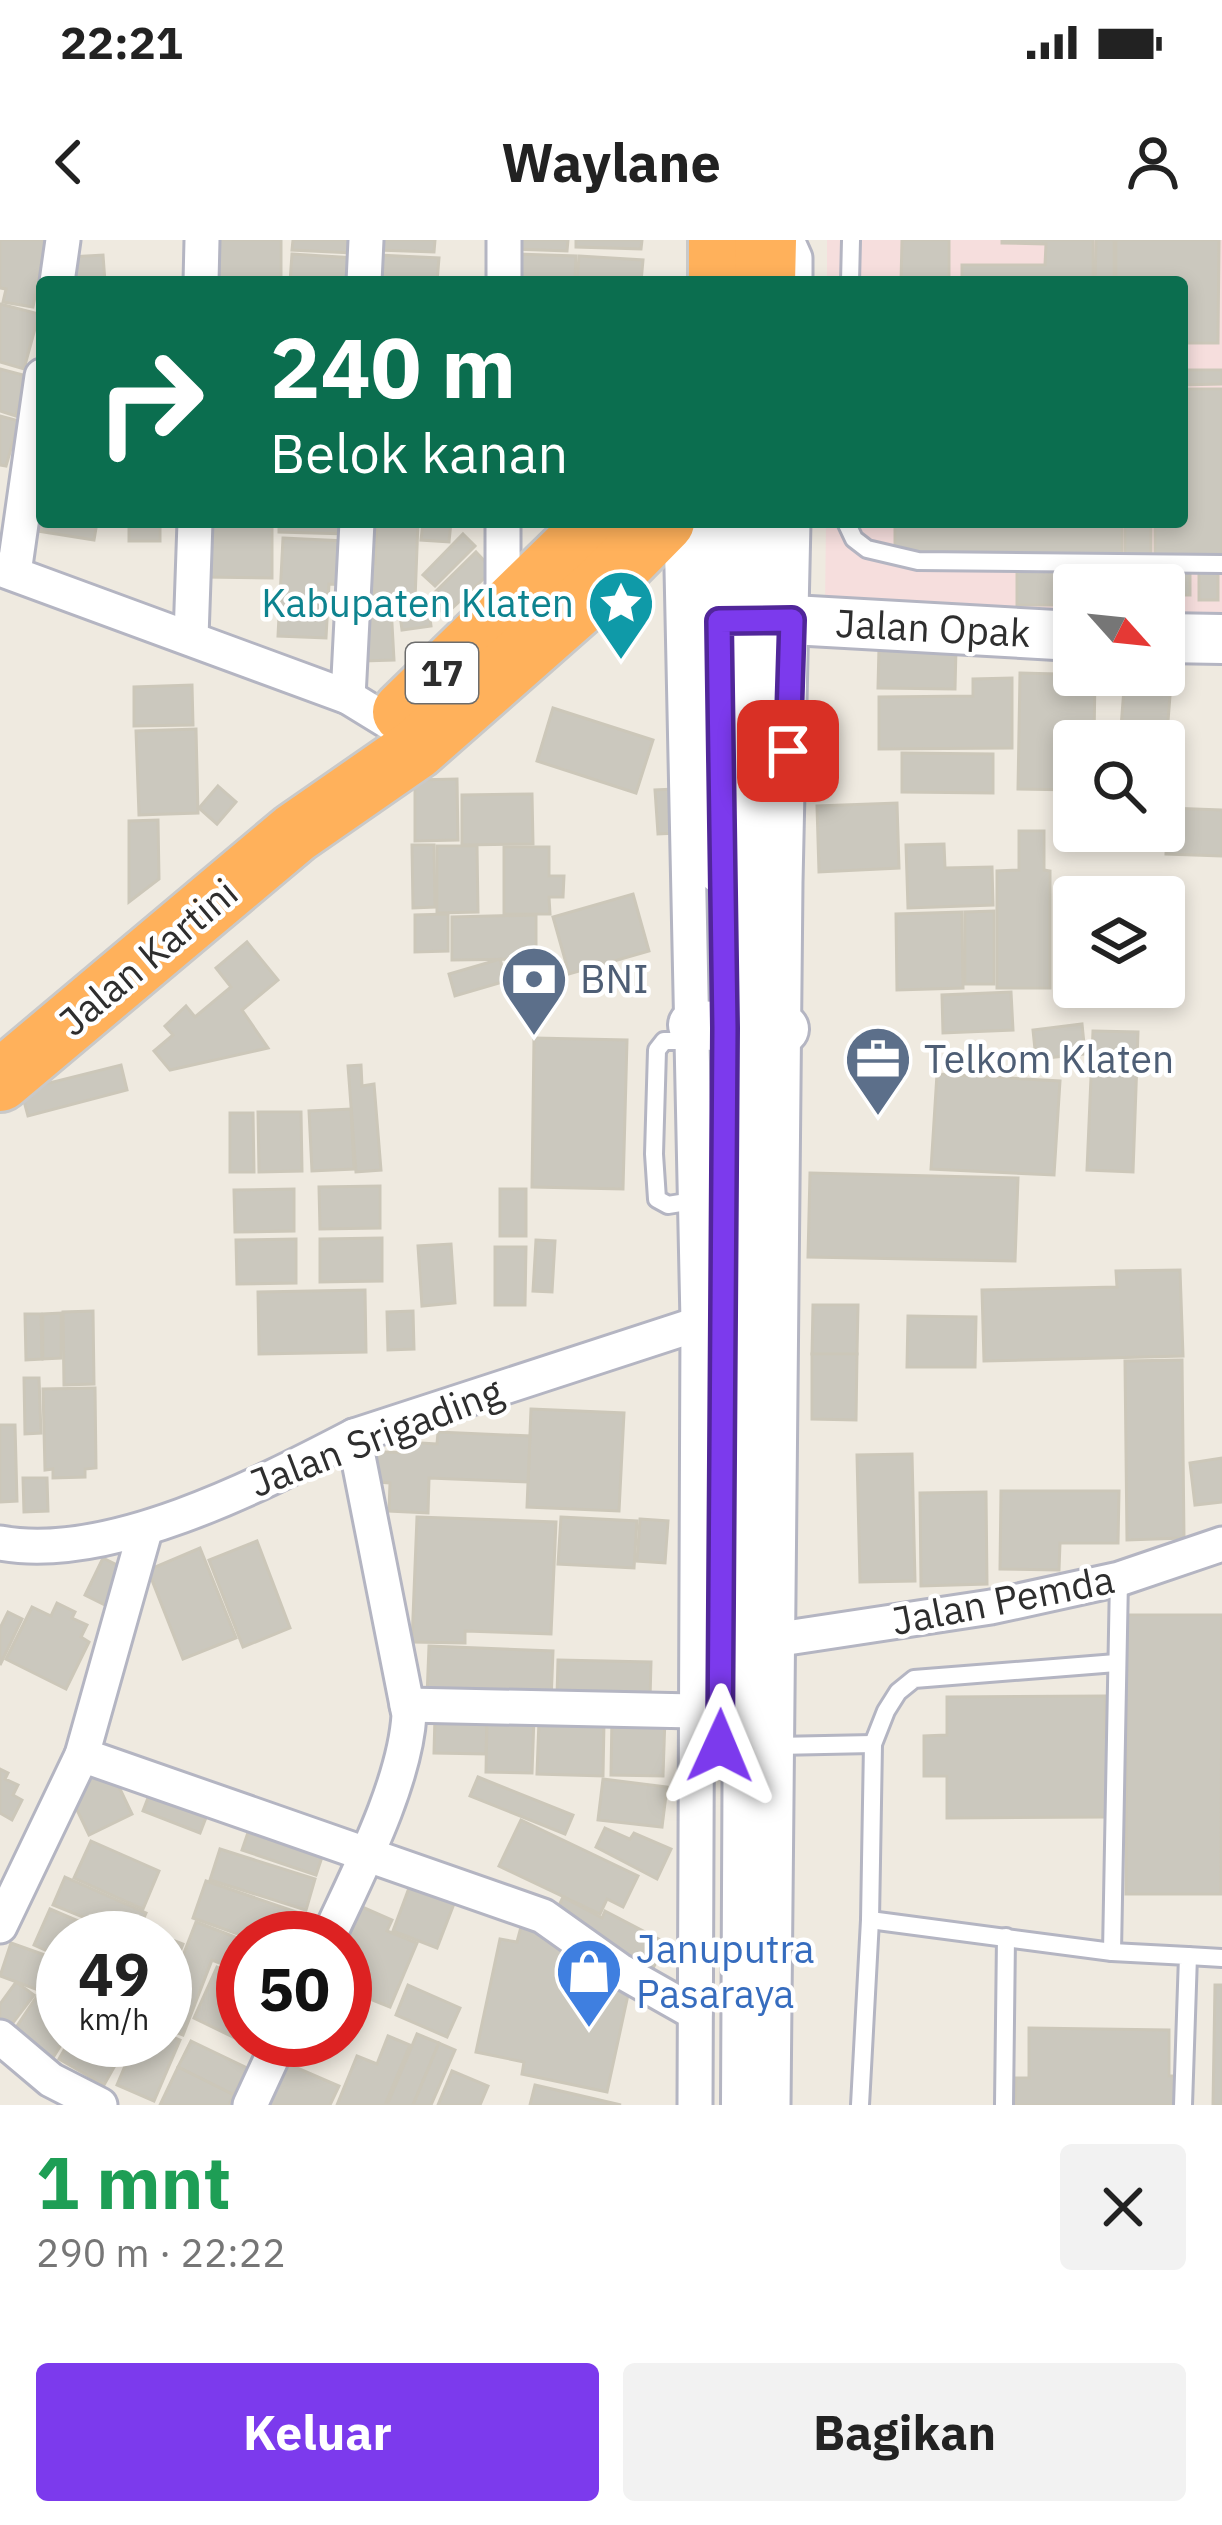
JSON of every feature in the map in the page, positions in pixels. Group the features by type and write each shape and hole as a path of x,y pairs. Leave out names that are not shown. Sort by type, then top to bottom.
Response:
{"highway":[{"path":"719,240 719,276"},
{"path":"765,276 766,240"},
{"name":"Jalan Kartini","path":"295,833 370,710 503,612 592,528"},
{"name":"Jalan Kartini","path":"0,1081 295,833 416,749 602,586 658,528"}],"main road":[{"path":"722,528 757,620"},
{"path":"719,2105 734,1737 750,1645 724,1316 729,1030 754,883 760,528"},
{"name":"Jalan Opak","path":"757,620 1053,635"},
{"path":"1185,638 1222,639"},
{"path":"734,1737 746,2105"}],"street":[{"path":"58,276 63,240"},
{"path":"201,276 202,240"},
{"path":"364,276 366,240"},
{"path":"503,276 504,240"},
{"path":"788,240 795,276"},
{"path":"36,409 7,571 191,637 370,710 357,528"},
{"path":"191,637 195,528"},
{"path":"503,528 503,612"},
{"path":"683,528 729,1030 750,1645"},
{"path":"754,883 757,620 791,528"},
{"path":"729,1030 693,1202 724,1316 734,1737 773,2105"},
{"name":"Jalan Srigading","path":"0,1543 32,1549 145,1531 354,1436 724,1316"},
{"path":"340,1911 366,1855 408,1733 407,1705 354,1436"},
{"path":"0,1925 82,1755 145,1531"},
{"name":"Jalan Pemda","path":"750,1645 992,1607 1119,1579 1222,1544"},
{"path":"407,1705 734,1737"},
{"path":"695,2105 695,2013 734,1737"},
{"path":"82,1755 543,1916 619,1970 695,2013"},
{"path":"0,2038 51,2080 100,2105"},
{"path":"250,2105 268,2067"}],"lane":[{"path":"850,240 850,276"},
{"path":"849,528 867,549 918,561 1222,565"},
{"path":"1112,1952 1119,1579"},
{"path":"860,2105 874,1744 886,1711 914,1679 1116,1663"},
{"path":"734,1737 874,1744"},
{"path":"870,1920 1112,1952 1222,1958"},
{"path":"1004,2105 1006,1937"},
{"path":"1184,2105 1188,1956"}],"shaded area":[{"path":"827,240 1222,240 1222,613 1185,612 1185,564 1053,564 1053,611 825,607 826,528 1188,528 1188,276 827,276"}],"building":[{"path":"0,240 46,240 33,307 3,302 6,289 0,288"},
{"path":"210,240 281,240 281,276 212,276"},
{"path":"293,240 352,240 352,253 292,250"},
{"path":"378,240 435,240 434,252 378,250"},
{"path":"514,240 568,240 567,251 514,249"},
{"path":"576,240 642,240 641,249 576,247"},
{"path":"902,240 949,240 949,276 901,276"},
{"path":"1093,240 1093,276 962,276 962,265 1045,265 1046,244 1002,243"},
{"path":"1096,240 1114,240 1114,276 1095,276"},
{"path":"1116,240 1219,240 1218,343 1188,343 1188,276 1116,276"},
{"path":"292,254 355,258 354,276 290,276"},
{"path":"516,254 576,256 575,276 515,276"},
{"path":"103,255 105,276 71,276 70,257"},
{"path":"378,255 439,258 438,276 377,276"},
{"path":"579,256 643,260 642,276 577,276"},
{"path":"0,304 36,313 24,369 0,362"},
{"path":"0,369 27,376 16,416 0,411"},
{"path":"1188,370 1222,370 1222,384 1188,385"},
{"path":"1188,389 1222,389 1222,555 1155,555 1155,528 1188,528"},
{"path":"0,416 19,421 6,466 0,465"},
{"path":"36,484 36,528 96,528 94,540 25,529"},
{"path":"129,528 160,528 160,541 129,541"},
{"path":"206,528 272,528 272,578 205,577"},
{"path":"279,528 346,528 346,534 279,532"},
{"path":"377,528 418,528 415,600 374,599 374,591 362,591 363,564 375,564"},
{"path":"422,528 450,528 449,542 421,540"},
{"path":"895,528 1122,528 1122,556 895,553"},
{"path":"1125,528 1151,528 1151,558 1125,558"},
{"path":"463,534 475,546 435,586 423,575"},
{"path":"283,538 345,541 343,585 329,584 326,638 278,636"},
{"path":"476,552 493,570 445,615 429,598"},
{"path":"1017,567 1053,567 1053,605 1017,605"},
{"path":"1185,568 1190,568 1190,595 1185,595"},
{"path":"1199,573 1218,573 1218,600 1199,600"},
{"path":"428,603 431,626 402,630 399,607"},
{"path":"391,606 394,660 363,661 361,608"},
{"path":"879,647 956,648 955,689 878,688"},
{"path":"1020,673 1053,674 1053,696 1095,696 1094,720 1053,720 1053,790 1018,789"},
{"path":"1012,678 1012,748 879,749 879,697 973,696 973,679"},
{"path":"192,685 193,725 134,726 134,687"},
{"path":"1123,696 1170,696 1168,720 1122,720"},
{"path":"553,708 653,740 636,793 537,761"},
{"path":"196,729 198,813 139,815 136,731"},
{"path":"902,753 993,754 993,793 902,792"},
{"path":"457,779 458,840 415,841 415,780"},
{"path":"218,786 236,802 217,824 199,808"},
{"path":"674,789 677,833 658,834 655,790"},
{"path":"532,794 533,844 462,845 462,795"},
{"path":"897,803 899,868 819,872 817,806"},
{"path":"1185,809 1222,810 1222,856 1166,854 1185,852"},
{"path":"158,820 159,879 129,902 129,821"},
{"path":"1019,831 1044,831 1044,870 1050,871 1050,988 997,988 997,871 1019,870"},
{"path":"944,844 945,868 992,867 993,905 908,908 906,845"},
{"path":"412,845 434,845 435,907 413,908"},
{"path":"437,846 477,846 478,912 437,913"},
{"path":"504,847 549,847 549,876 564,876 563,897 549,897 550,914 504,914"},
{"path":"633,894 649,951 569,974 553,917"},
{"path":"994,911 994,984 965,984 965,912"},
{"path":"962,912 963,988 897,990 896,914"},
{"path":"448,914 448,951 415,952 415,915"},
{"path":"536,915 536,959 452,960 452,917"},
{"path":"247,942 278,980 242,1010 268,1048 170,1070 154,1051 173,1035 165,1026 186,1006 195,1017 231,987 216,968"},
{"path":"500,959 506,981 455,996 449,974"},
{"path":"1011,992 1013,1030 943,1033 942,995"},
{"path":"1082,1024 1085,1054 1036,1059 1033,1030"},
{"path":"1093,1031 1138,1032 1133,1172 1087,1170"},
{"path":"534,1038 627,1040 623,1189 532,1187"},
{"path":"121,1065 127,1090 28,1116 21,1090"},
{"path":"361,1065 362,1086 374,1084 381,1170 356,1172 348,1066"},
{"path":"937,1074 1060,1081 1054,1175 931,1169"},
{"path":"351,1109 354,1169 312,1171 309,1111"},
{"path":"258,1112 301,1112 302,1171 259,1172"},
{"path":"230,1113 253,1113 254,1172 230,1172"},
{"path":"810,1173 1018,1178 1015,1261 808,1257"},
{"path":"380,1186 380,1228 320,1229 319,1187"},
{"path":"294,1189 294,1231 235,1232 234,1190"},
{"path":"500,1189 526,1189 526,1236 500,1236"},
{"path":"382,1238 382,1281 320,1282 320,1239"},
{"path":"296,1239 296,1283 237,1284 236,1240"},
{"path":"536,1240 555,1241 552,1292 533,1291"},
{"path":"451,1244 455,1303 422,1306 418,1246"},
{"path":"495,1247 526,1247 525,1305 495,1305"},
{"path":"1180,1270 1183,1356 984,1361 982,1290 1117,1287 1116,1271"},
{"path":"365,1290 366,1352 259,1354 258,1292"},
{"path":"813,1305 858,1305 857,1354 812,1354"},
{"path":"93,1311 94,1384 64,1385 63,1312"},
{"path":"413,1311 414,1349 388,1350 387,1312"},
{"path":"61,1313 61,1358 43,1359 43,1314"},
{"path":"25,1314 41,1314 42,1359 26,1360"},
{"path":"908,1316 976,1317 975,1367 907,1367"},
{"path":"812,1354 857,1354 856,1420 812,1419"},
{"path":"1182,1360 1184,1538 1127,1540 1125,1361"},
{"path":"24,1378 39,1378 41,1433 25,1434"},
{"path":"95,1388 96,1468 85,1469 85,1477 53,1478 53,1469 45,1470 43,1389"},
{"path":"531,1409 624,1413 619,1511 527,1507"},
{"path":"0,1425 15,1425 17,1501 0,1502"},
{"path":"438,1432 530,1436 528,1482 429,1478 428,1513 389,1511 390,1483 366,1481 367,1451 405,1453 406,1442 437,1444"},
{"path":"912,1454 915,1581 860,1582 857,1455"},
{"path":"1222,1458 1222,1502 1195,1505 1190,1463"},
{"path":"23,1478 47,1478 48,1511 24,1512"},
{"path":"1001,1491 1119,1491 1118,1543 1060,1543 1059,1570 1000,1569"},
{"path":"986,1492 987,1584 921,1586 920,1493"},
{"path":"417,1517 556,1522 551,1634 465,1631 465,1643 412,1642"},
{"path":"561,1517 637,1521 634,1568 558,1564"},
{"path":"640,1519 668,1521 665,1563 637,1561"},
{"path":"257,1541 290,1628 243,1647 209,1560"},
{"path":"200,1548 236,1638 183,1659 148,1570"},
{"path":"103,1558 127,1570 109,1607 85,1595"},
{"path":"57,1603 87,1625 81,1637 89,1642 66,1689 6,1659 32,1607 51,1616"},
{"path":"8,1612 22,1619 0,1665 0,1628"},
{"path":"1127,1615 1222,1615 1221,1894 1126,1894"},
{"path":"429,1646 553,1651 551,1702 427,1697"},
{"path":"558,1660 651,1662 650,1699 557,1697"},
{"path":"1105,1696 1105,1737 1110,1736 1105,1817 947,1818 947,1776 924,1776 924,1736 947,1735 947,1697"},
{"path":"435,1716 487,1717 486,1754 434,1753"},
{"path":"612,1716 665,1717 663,1776 611,1775"},
{"path":"487,1717 534,1717 532,1773 486,1772"},
{"path":"539,1720 604,1722 603,1776 537,1774"},
{"path":"109,1766 132,1814 89,1835 66,1787"},
{"path":"0,1769 8,1773 5,1779 18,1785 13,1795 22,1800 12,1820 0,1813"},
{"path":"478,1777 573,1815 565,1834 470,1796"},
{"path":"603,1779 667,1787 662,1827 598,1820"},
{"path":"153,1785 210,1807 200,1833 143,1811"},
{"path":"521,1820 638,1876 623,1907 607,1899 600,1914 499,1866"},
{"path":"252,1821 326,1845 316,1875 242,1850"},
{"path":"605,1828 630,1839 634,1833 671,1849 657,1879 596,1847"},
{"path":"91,1841 159,1871 143,1909 74,1878"},
{"path":"220,1849 315,1879 306,1910 210,1880"},
{"path":"65,1877 142,1911 68,1911 53,1905"},
{"path":"412,1880 457,1896 437,1948 393,1931"},
{"path":"206,1881 293,1911 216,1911 216,1926 193,1918"},
{"path":"563,1897 602,1918 605,1911 666,1943 649,1976 554,1916"},
{"path":"372,1911 392,1920 387,1931 417,1943 390,2007 372,2000"},
{"path":"196,1922 216,1930 216,1962 212,1960 192,2012"},
{"path":"521,1927 570,1937 567,1953 579,1955 576,1969 631,1981 607,2092 522,2074 524,2062 476,2052 500,1939 517,1942"},
{"path":"11,1943 36,1952 36,1989 0,1976"},
{"path":"216,1969 216,2029 194,2018"},
{"path":"16,1982 34,1995 6,2032 0,2028 0,2004"},
{"path":"408,1985 460,2008 447,2037 396,2015"},
{"path":"1215,1985 1222,1985 1222,2105 1213,2105"},
{"path":"36,1998 36,2051 11,2035"},
{"path":"1029,2028 1169,2030 1169,2076 1177,2076 1177,2105 1015,2105 1016,2078 1029,2078"},
{"path":"417,2034 439,2043 413,2105 387,2105"},
{"path":"388,2036 410,2045 385,2105 337,2105 353,2067 377,2064"},
{"path":"192,2041 216,2053 216,2067 247,2068 234,2095 178,2067 192,2067"},
{"path":"439,2043 455,2050 431,2105 413,2105"},
{"path":"73,2067 114,2067 104,2085"},
{"path":"125,2067 168,2067 154,2101 117,2085"},
{"path":"178,2067 234,2095 229,2105 160,2105"},
{"path":"270,2067 295,2067 339,2086 330,2105 253,2105"},
{"path":"452,2071 488,2086 480,2105 438,2105"},
{"path":"535,2085 621,2105 530,2105"}],"place":[{"name":"Kabupaten Klaten","path":"621,662"},
{"name":"BNI","path":"534,1038"},
{"name":"Telkom Klaten","path":"878,1118"},
{"name":"Januputra Pasaraya","path":"589,2030"}],"route":[{"path":"720,1746 725,1028 719,621 792,620 788,751"}]}
